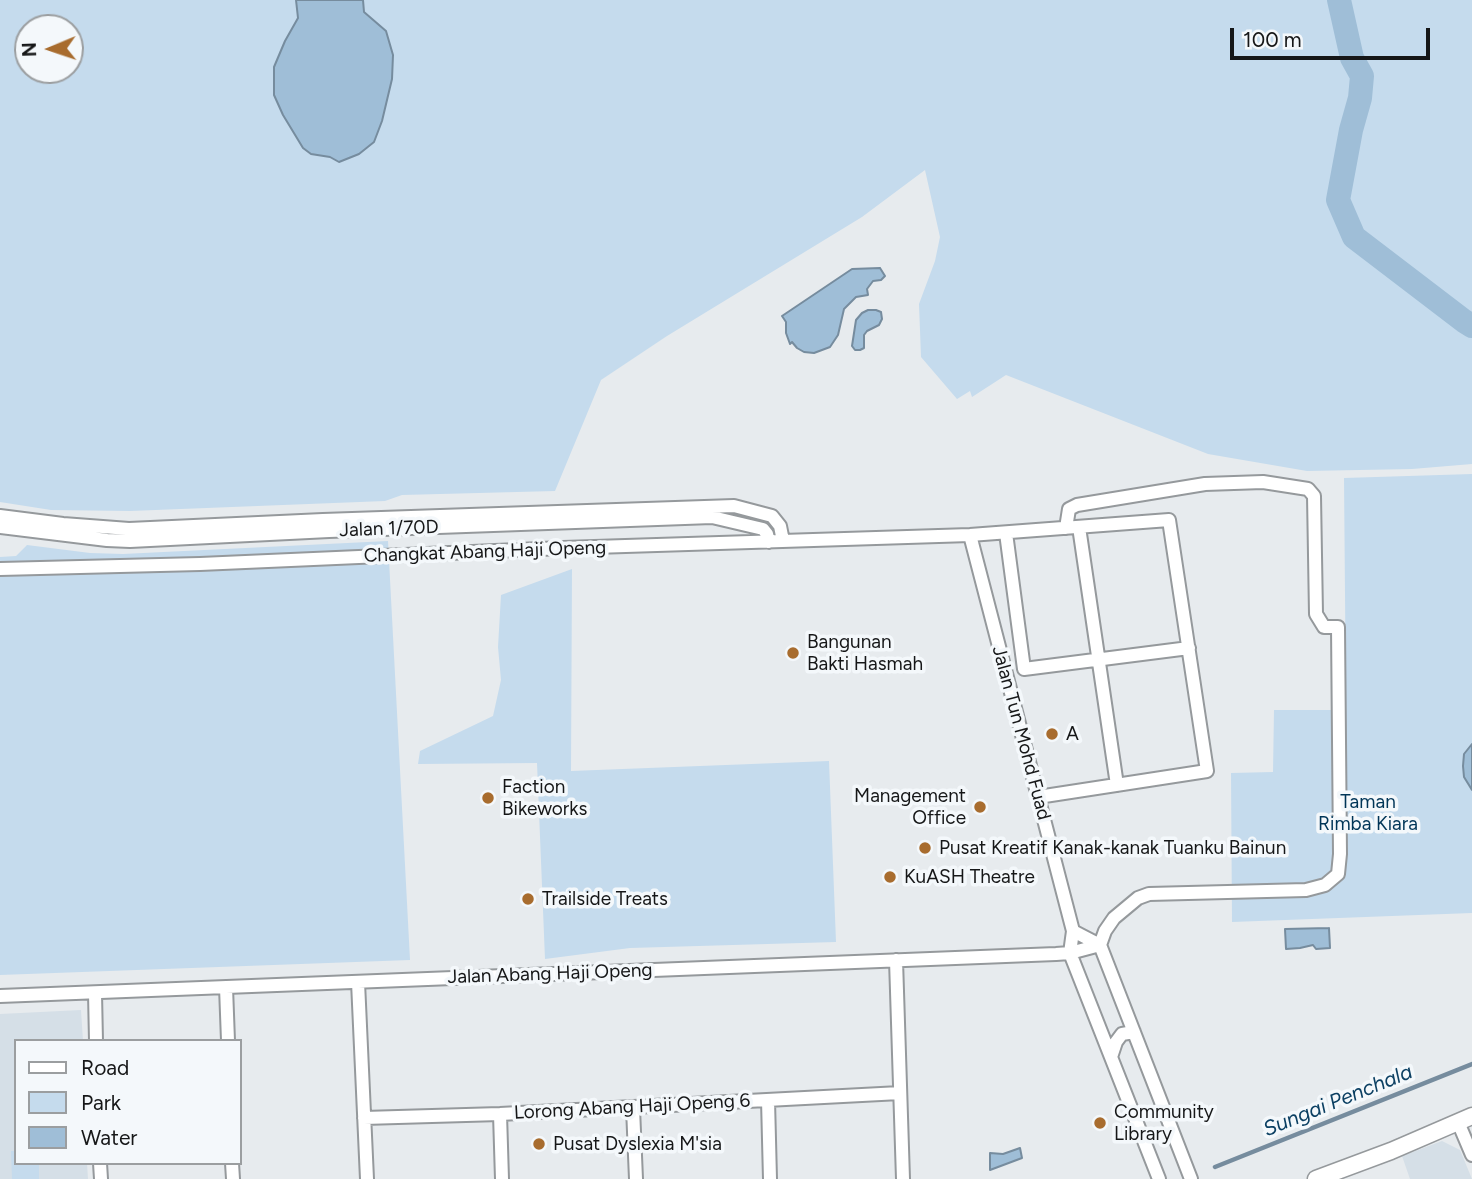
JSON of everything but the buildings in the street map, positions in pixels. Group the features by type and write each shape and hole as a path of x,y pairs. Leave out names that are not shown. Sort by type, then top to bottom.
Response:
{"street":[{"path":"1100,945 1114,918 1138,898 1149,894 1306,890 1325,885 1338,874 1338,627 1324,627 1316,614 1314,496 1308,489 1263,482 1206,484 1077,505 1069,509 1098,660 1116,785"},
{"name":"Jalan 1/70D","path":"0,516 129,529 734,506 772,516 780,526 783,541"},
{"name":"Jalan 1/70D","path":"0,527 130,541 712,517 763,529 769,541"},
{"name":"Changkat Abang Haji Openg","path":"0,569 970,535 1169,520 1189,648"},
{"path":"1006,533 1024,669 1189,648 1207,771 1038,797"},
{"name":"Jalan Tun Mohd Fuad","path":"970,535 1073,930 1070,953 1159,1179"},
{"path":"1073,930 1100,945 1191,1179"},
{"name":"Jalan Abang Haji Openg","path":"0,996 1070,953 1100,945"},
{"path":"896,960 903,1179"},
{"path":"358,982 367,1179"},
{"path":"226,987 228,1039"},
{"path":"95,992 96,1039"},
{"path":"1111,1057 1122,1034 1134,1032"},
{"name":"Lorong Abang Haji Openg 6","path":"364,1118 634,1108 900,1093"},
{"path":"768,1100 770,1179"},
{"path":"634,1108 636,1179"},
{"path":"500,1114 502,1179"},
{"path":"1316,1179 1465,1119 1472,1155"}],"shaded area":[{"path":"81,1010 83,1039 14,1039 14,1165 87,1165 88,1179 0,1179 0,1014"},
{"path":"1442,1141 1460,1150 1472,1179 1410,1179 1402,1156"}],"green space":[{"path":"0,0 1472,0 1472,464 1412,469 1307,471 1208,454 1006,375 972,397 970,391 957,399 921,357 919,304 935,261 940,237 925,170 862,217 667,336 601,380 555,491 402,495 385,501 130,511 51,510 0,502"},
{"name":"Taman Rimba Kiara","path":"1472,474 1472,913 1232,922 1231,773 1273,772 1274,710 1346,710 1344,478"},
{"path":"388,541 410,960 0,975 0,557 16,556 27,545 123,554"},
{"path":"572,569 571,771 829,761 836,942 630,948 545,959 537,763 418,764 420,751 493,716 501,680 498,647 501,595"},
{"path":"11,1151 14,1151 14,1165 39,1165 39,1179 12,1179"}],"water":[{"path":"296,0 363,0 364,12 386,31 393,55 392,79 374,142 359,154 339,162 330,157 311,154 303,148 274,95 274,67 298,18"},
{"path":"880,268 885,276 881,280 873,281 867,289 868,295 856,297 844,309 838,335 830,347 814,353 804,352 792,342 790,344 786,322 782,316 852,269"},
{"path":"868,310 881,312 882,319 879,325 864,335 864,348 855,350 852,346 856,320"},
{"path":"1472,744 1472,790 1464,777 1463,766 1464,754"},
{"path":"1329,928 1330,948 1316,949 1313,945 1286,949 1285,929"},
{"path":"1020,1148 1022,1158 990,1170 990,1153 1003,1154"}],"waterway":[{"path":"1339,0 1352,58 1362,76 1360,98 1338,200 1354,237 1472,326"},
{"name":"Sungai Penchala","path":"1215,1167 1472,1064"}],"place":[{"name":"Bangunan Bakti Hasmah","path":"793,653"},
{"name":"A","path":"1052,734"},
{"name":"Faction Bikeworks","path":"488,798"},
{"name":"Management Office","path":"980,807"},
{"name":"Pusat Kreatif Kanak-kanak Tuanku Bainun","path":"925,848"},
{"name":"KuASH Theatre","path":"890,877"},
{"name":"Trailside Treats","path":"528,899"},
{"name":"Community Library","path":"1100,1123"},
{"name":"Pusat Dyslexia M'sia","path":"539,1144"}]}
